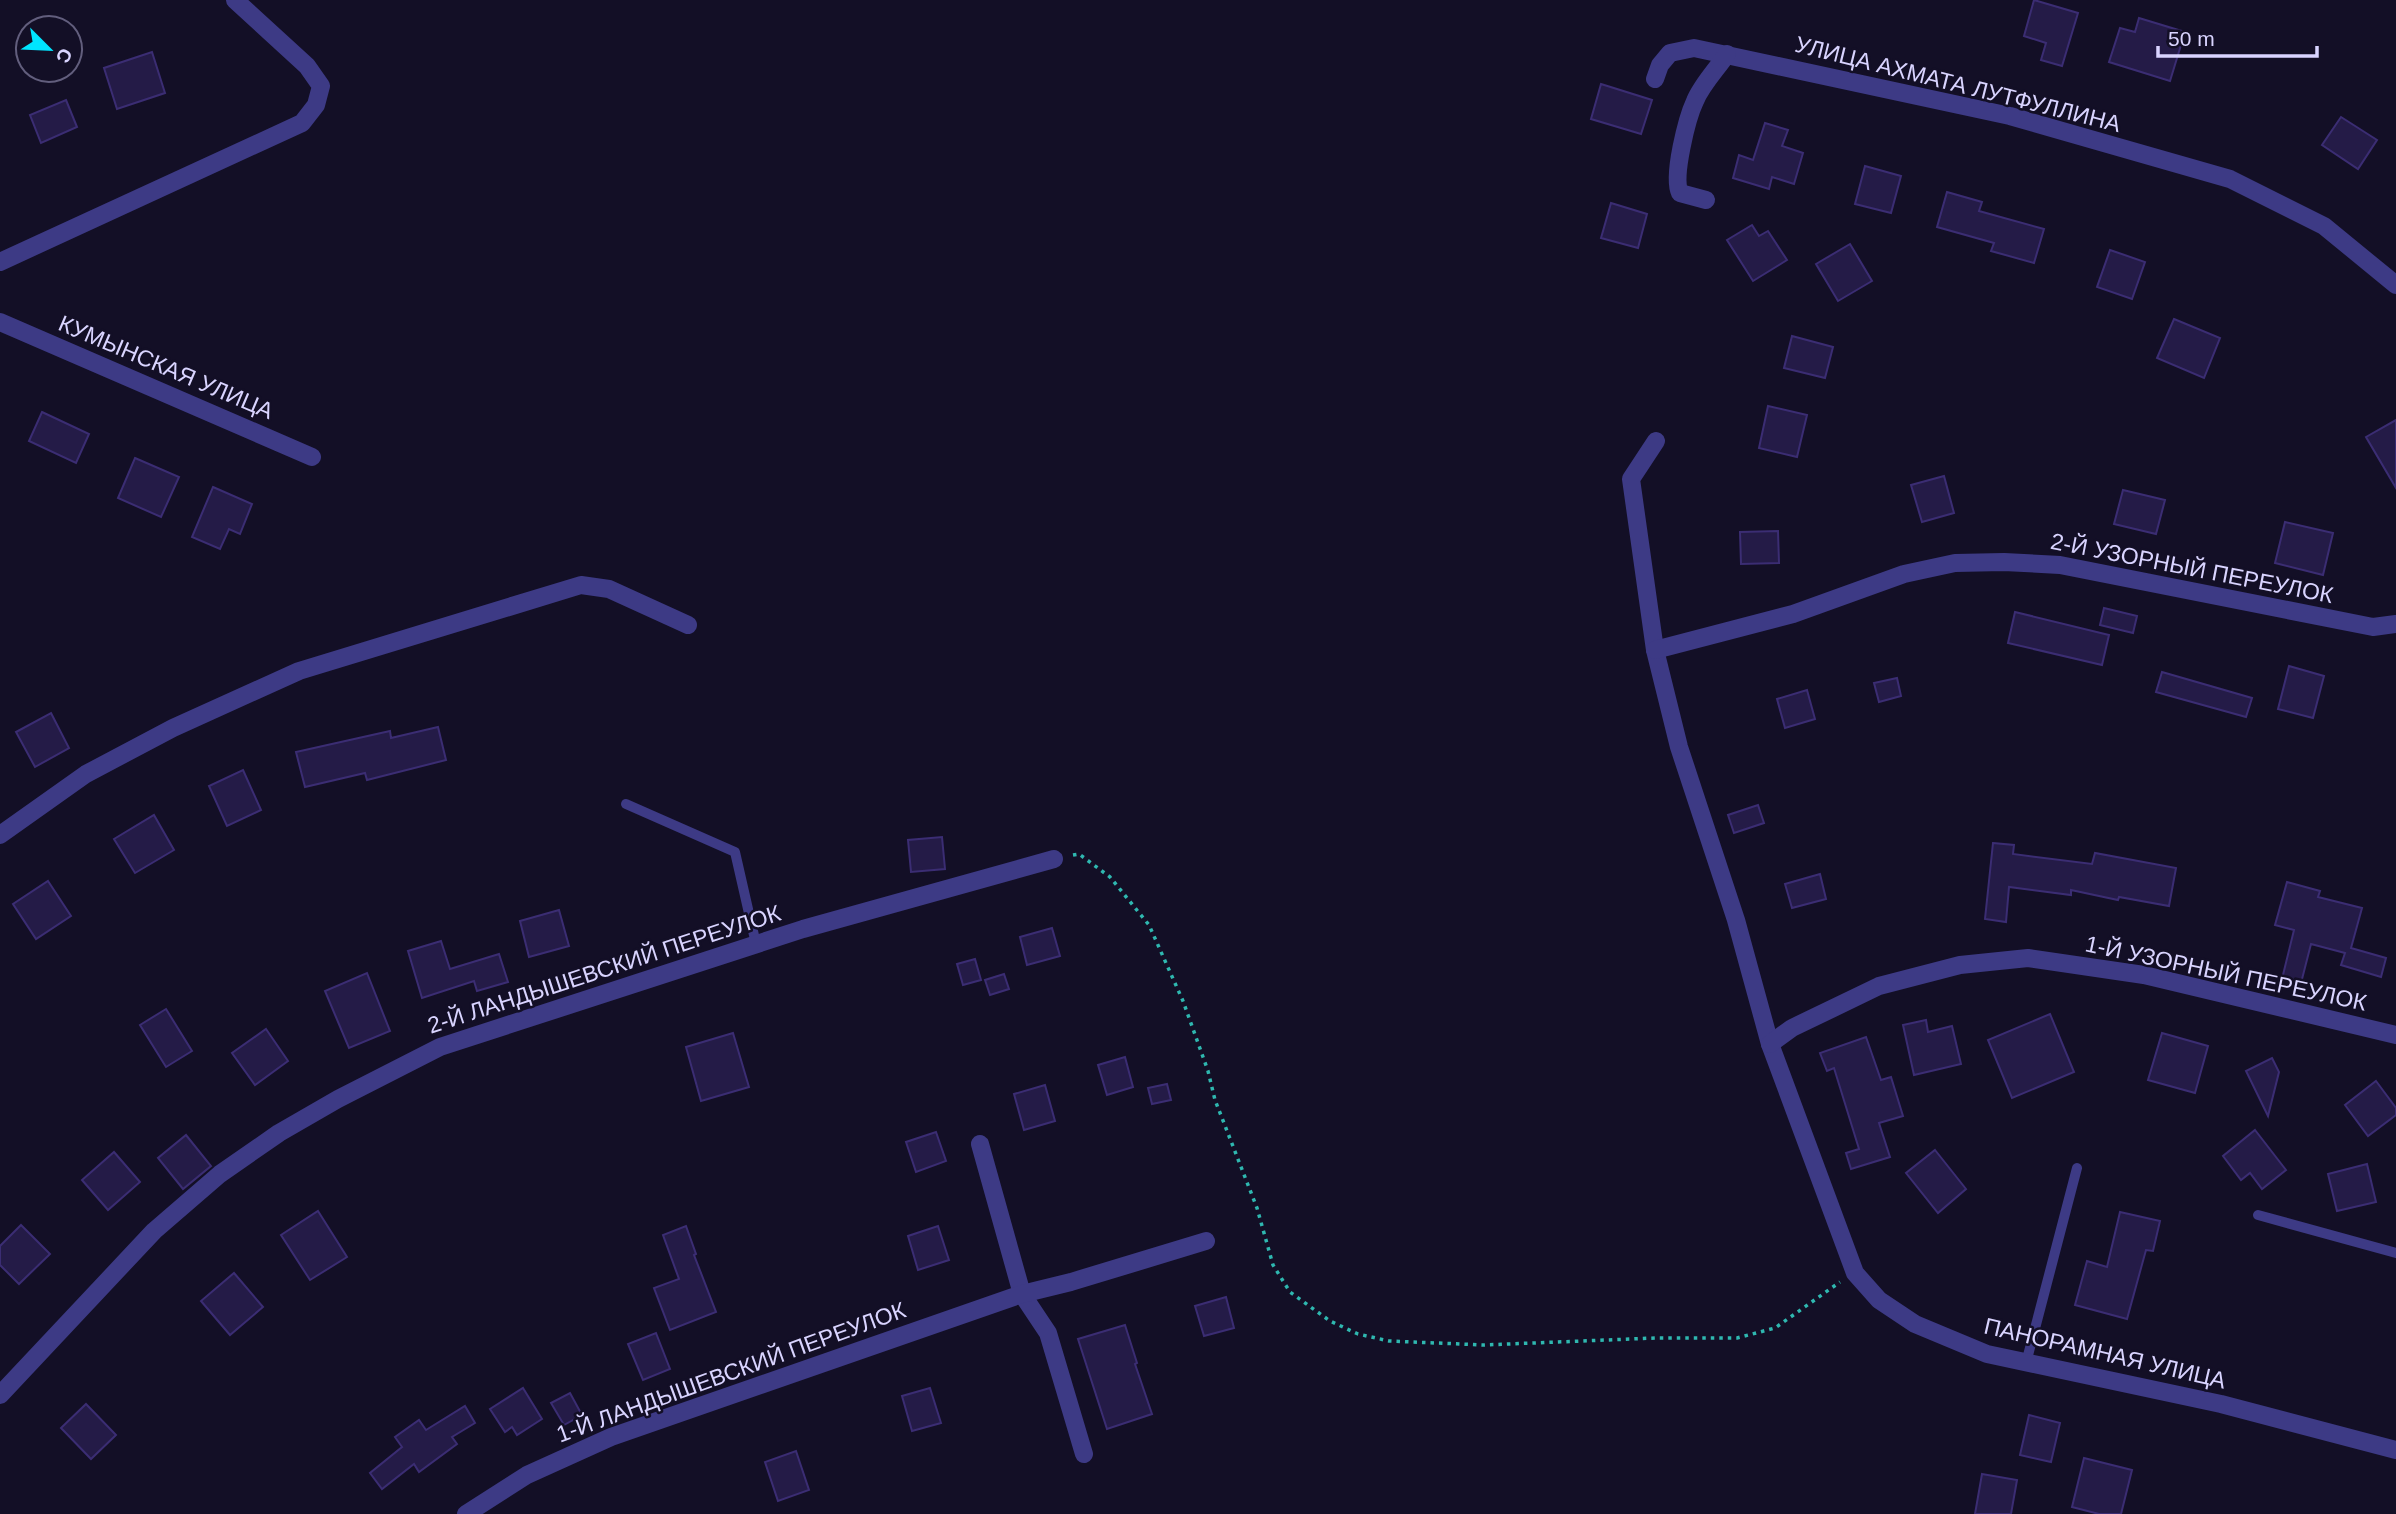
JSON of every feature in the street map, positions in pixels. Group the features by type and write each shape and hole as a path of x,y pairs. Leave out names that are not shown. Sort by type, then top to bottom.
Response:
{"street":[{"path":"0,262 302,123 316,105 321,86 307,66 236,0"},
{"name":"УЛИЦА АХМАТА ЛУТФУЛЛИНА","path":"1655,79 1660,65 1670,53 1694,48 2010,116 2230,179 2324,226 2396,285"},
{"path":"1706,200 1680,192 1676,185 1679,159 1695,100 1727,54"},
{"name":"КУМЫНСКАЯ УЛИЦА","path":"0,322 312,457"},
{"name":"ПАНОРАМНАЯ УЛИЦА","path":"1656,441 1631,479 1655,650 1679,747 1736,920 1770,1044 1855,1272 1880,1300 1915,1324 1987,1354 2221,1404 2396,1450"},
{"name":"2-Й УЗОРНЫЙ ПЕРЕУЛОК","path":"1655,650 1793,614 1904,574 1955,563 2060,565 2373,627 2396,624"},
{"path":"0,835 86,774 173,728 299,671 581,585 609,589 688,625"},
{"name":"2-Й ЛАНДЫШЕВСКИЙ ПЕРЕУЛОК","path":"0,1395 154,1231 220,1174 279,1133 338,1099 440,1047 803,929 1054,859"},
{"name":"1-Й УЗОРНЫЙ ПЕРЕУЛОК","path":"1770,1044 1792,1028 1879,986 1960,965 2028,958 2144,975 2396,1035"},
{"path":"980,1144 1023,1294 1048,1333 1083,1454"},
{"name":"1-Й ЛАНДЫШЕВСКИЙ ПЕРЕУЛОК","path":"466,1514 527,1475 611,1437 1023,1294 1206,1241"}],"lane":[{"path":"626,804 735,852 756,944"},
{"path":"2026,1363 2077,1168"},
{"path":"2258,1215 2396,1253"}],"path":[{"path":"1054,859 1079,854 1110,877 1149,925 1183,1001 1215,1100 1256,1208 1273,1265 1290,1292 1330,1321 1358,1334 1389,1341 1471,1345 1655,1338 1737,1338 1774,1328 1855,1272"}],"building":[{"path":"2034,0 2078,13 2062,66 2041,60 2046,43 2024,36"},
{"path":"2139,18 2185,32 2170,81 2109,62 2120,28 2135,32"},
{"path":"152,52 165,93 117,109 104,68"},
{"path":"1601,84 1652,100 1641,134 1591,119"},
{"path":"66,100 77,127 41,143 30,115"},
{"path":"2341,117 2377,140 2358,169 2322,145"},
{"path":"1765,123 1788,130 1782,146 1803,153 1794,184 1772,177 1769,189 1733,178 1739,155 1753,160"},
{"path":"1865,166 1901,176 1891,213 1855,204"},
{"path":"1947,192 1982,202 1979,211 2044,229 2034,263 1991,251 1994,243 1937,227"},
{"path":"1611,203 1647,214 1638,248 1601,238"},
{"path":"1752,225 1759,236 1768,231 1787,260 1753,281 1727,240"},
{"path":"1850,244 1872,281 1838,301 1816,264"},
{"path":"2110,250 2145,262 2132,299 2097,287"},
{"path":"2174,319 2220,338 2204,378 2157,358"},
{"path":"1792,336 1833,347 1825,378 1784,368"},
{"path":"1768,406 1807,415 1797,457 1759,448"},
{"path":"42,412 89,434 76,463 29,441"},
{"path":"2396,420 2396,488 2366,437"},
{"path":"135,458 179,477 161,517 118,498"},
{"path":"1944,476 1954,513 1922,522 1911,485"},
{"path":"213,487 252,504 240,534 229,529 220,549 192,537"},
{"path":"2123,490 2165,500 2156,534 2114,524"},
{"path":"2285,522 2333,533 2323,575 2275,563"},
{"path":"1778,531 1779,563 1741,564 1740,532"},
{"path":"2104,608 2137,616 2133,633 2100,625"},
{"path":"2015,612 2109,635 2102,665 2008,643"},
{"path":"2289,666 2324,676 2313,718 2278,709"},
{"path":"2162,672 2252,698 2246,717 2156,692"},
{"path":"1897,678 1901,696 1879,702 1874,683"},
{"path":"1807,690 1815,719 1785,728 1777,699"},
{"path":"51,713 69,748 35,767 16,732"},
{"path":"438,727 446,760 367,780 365,773 305,787 296,752 390,731 391,738"},
{"path":"243,770 261,810 227,826 209,786"},
{"path":"1758,805 1764,823 1734,833 1728,815"},
{"path":"154,815 174,850 135,873 114,839"},
{"path":"942,837 945,869 911,872 908,840"},
{"path":"1993,843 2014,845 2013,854 2092,864 2095,853 2176,868 2169,906 2119,897 2118,900 2071,890 2071,895 2009,887 2006,922 1985,919"},
{"path":"1820,874 1826,899 1792,908 1785,884"},
{"path":"48,881 71,916 36,939 13,904"},
{"path":"2287,882 2320,891 2318,897 2362,908 2351,948 2386,958 2381,977 2341,965 2345,953 2311,944 2301,983 2282,979 2294,930 2275,925"},
{"path":"559,910 569,946 529,957 520,921"},
{"path":"1052,928 1060,956 1027,965 1020,937"},
{"path":"441,941 450,969 499,954 508,982 477,991 474,981 422,998 408,951"},
{"path":"975,959 981,980 963,985 957,964"},
{"path":"367,973 390,1031 349,1048 325,991"},
{"path":"1004,974 1009,989 990,995 985,980"},
{"path":"166,1009 192,1051 166,1067 140,1025"},
{"path":"2050,1014 2074,1072 2012,1098 1988,1040"},
{"path":"1926,1020 1928,1032 1952,1026 1961,1064 1914,1075 1903,1025"},
{"path":"266,1029 288,1061 255,1085 232,1053"},
{"path":"733,1033 749,1087 701,1101 686,1047"},
{"path":"2162,1033 2208,1046 2195,1093 2148,1080"},
{"path":"1866,1037 1881,1080 1891,1077 1903,1116 1879,1123 1890,1157 1851,1169 1846,1153 1859,1149 1834,1068 1827,1071 1820,1053"},
{"path":"1125,1057 1133,1087 1107,1095 1098,1065"},
{"path":"2272,1058 2279,1072 2268,1116 2246,1071"},
{"path":"2376,1081 2396,1108 2396,1115 2368,1136 2345,1105"},
{"path":"1167,1084 1171,1100 1152,1104 1148,1088"},
{"path":"1045,1085 1055,1121 1024,1130 1014,1094"},
{"path":"2255,1130 2286,1170 2262,1189 2250,1173 2241,1180 2223,1156"},
{"path":"936,1132 946,1161 916,1172 906,1142"},
{"path":"186,1135 211,1166 183,1189 158,1158"},
{"path":"1935,1150 1966,1189 1938,1213 1906,1173"},
{"path":"114,1152 140,1182 108,1210 82,1180"},
{"path":"2367,1164 2376,1202 2337,1211 2328,1174"},
{"path":"318,1211 347,1257 310,1280 281,1235"},
{"path":"2120,1212 2160,1221 2153,1251 2146,1250 2127,1319 2075,1305 2087,1261 2107,1267"},
{"path":"21,1225 50,1254 19,1284 0,1265 0,1246"},
{"path":"686,1226 716,1312 670,1330 654,1288 679,1279 663,1235"},
{"path":"938,1226 949,1260 918,1270 908,1236"},
{"path":"234,1273 263,1307 230,1335 201,1301"},
{"path":"1226,1297 1234,1328 1204,1336 1195,1306"},
{"path":"1125,1325 1152,1414 1107,1429 1078,1339"},
{"path":"656,1333 670,1369 643,1380 628,1344"},
{"path":"523,1388 542,1419 517,1435 512,1427 505,1432 490,1409"},
{"path":"930,1388 941,1423 912,1431 902,1396"},
{"path":"570,1393 582,1415 564,1425 551,1403"},
{"path":"86,1404 116,1435 91,1459 61,1428"},
{"path":"465,1406 475,1423 452,1437 457,1444 419,1472 414,1464 382,1489 370,1473 402,1447 395,1437 419,1420 426,1430"},
{"path":"2029,1415 2060,1423 2051,1462 2020,1455"},
{"path":"796,1451 809,1490 778,1501 765,1462"},
{"path":"2084,1458 2132,1470 2121,1514 2099,1514 2072,1507"},
{"path":"1982,1474 2017,1480 2011,1514 1975,1514"}]}
